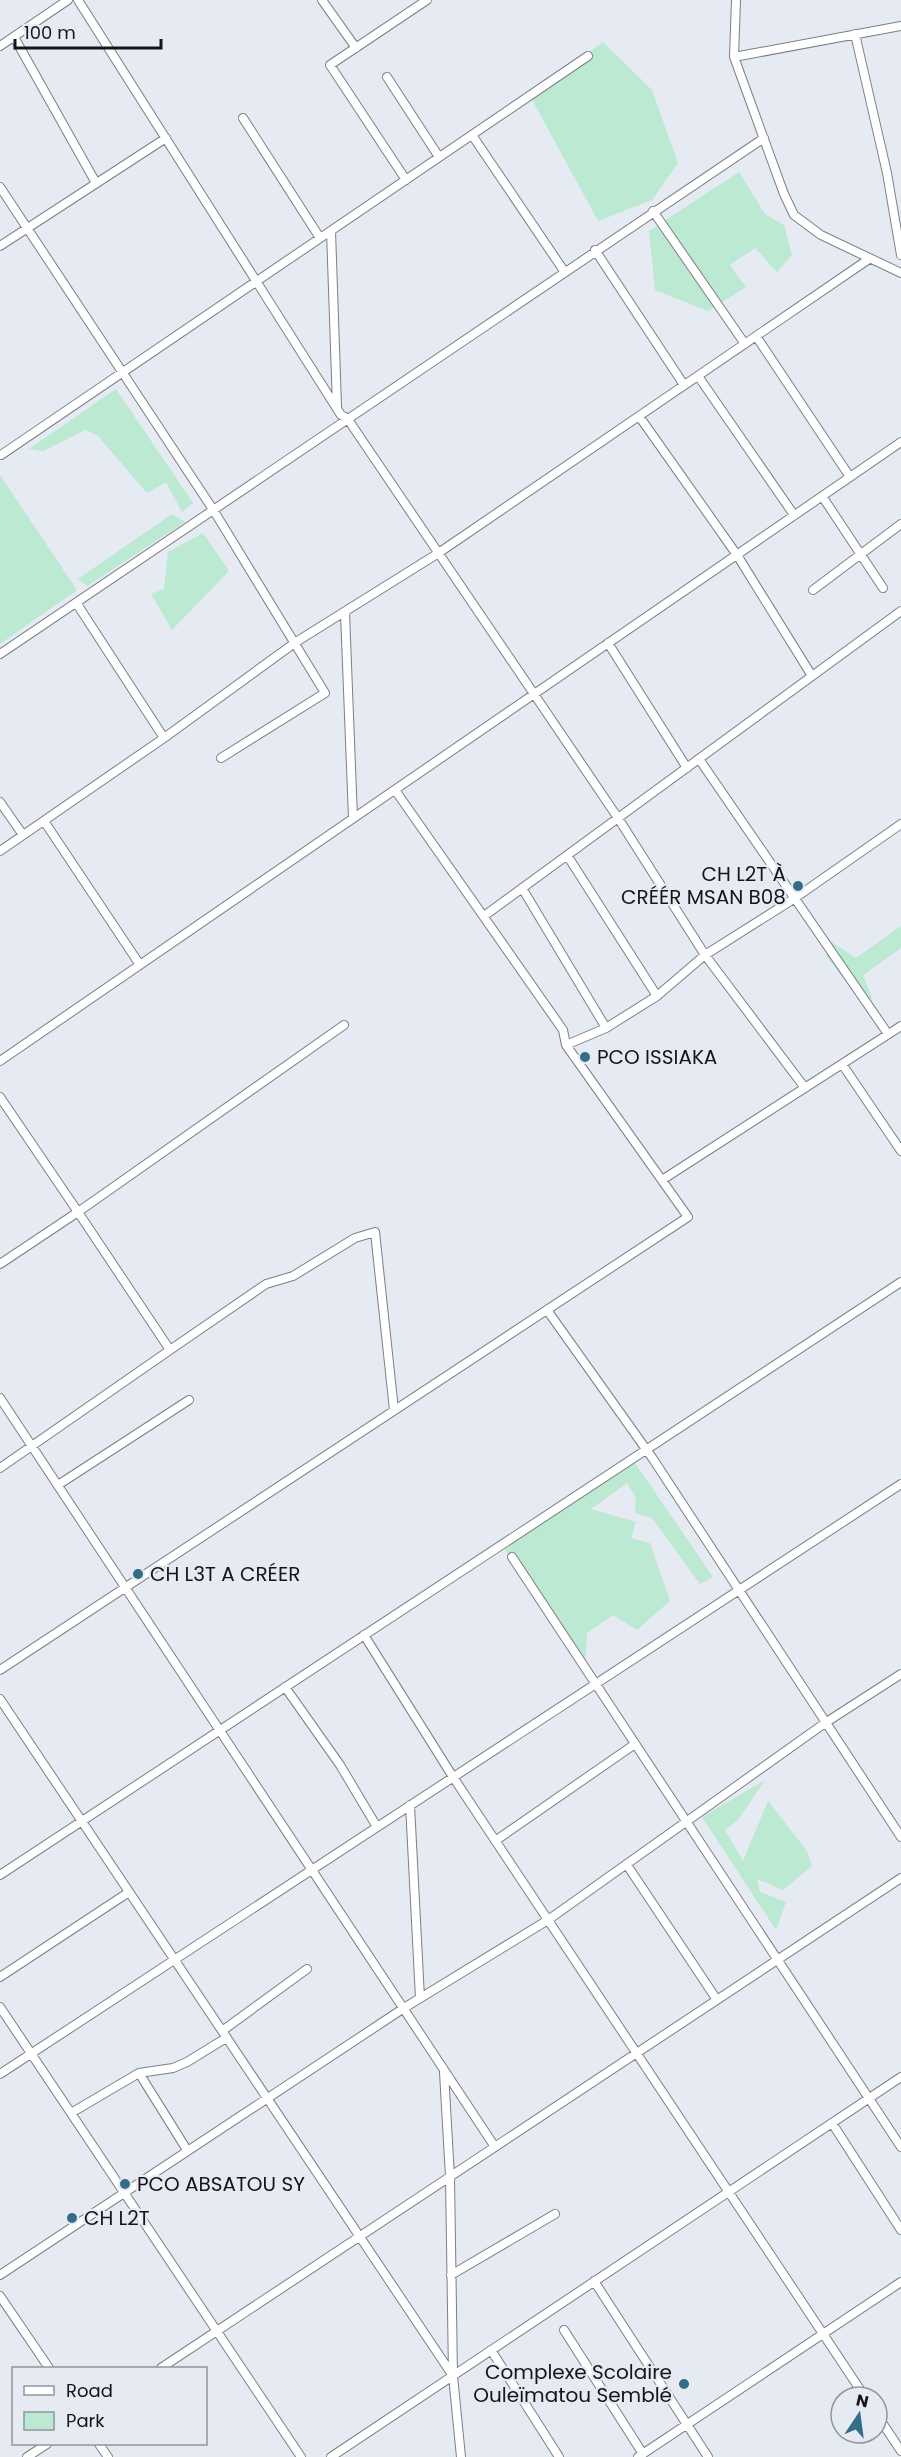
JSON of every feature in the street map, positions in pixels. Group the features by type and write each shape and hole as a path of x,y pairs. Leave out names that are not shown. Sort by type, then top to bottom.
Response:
{"street":[{"path":"0,46 68,0"},
{"path":"78,0 337,408 347,418 618,818 705,955 805,1088"},
{"path":"322,0 356,48"},
{"path":"406,180 330,65 427,0"},
{"path":"736,0 734,57 795,215 821,235 901,273"},
{"path":"734,57 901,26"},
{"path":"855,34 887,173 901,255"},
{"path":"14,37 96,183"},
{"path":"0,455 588,56"},
{"path":"387,77 439,157"},
{"path":"243,118 320,238"},
{"path":"472,135 564,271"},
{"path":"0,246 166,138"},
{"path":"0,654 214,511 594,250 764,138"},
{"path":"0,187 214,511 325,693 221,758"},
{"path":"653,211 745,344"},
{"path":"331,231 337,408"},
{"path":"594,250 684,385"},
{"path":"0,851 164,738 296,642 437,554 869,259"},
{"path":"756,336 850,477"},
{"path":"698,376 794,515"},
{"path":"639,416 737,555 812,676"},
{"path":"0,1061 901,442"},
{"path":"822,496 883,588"},
{"path":"813,590 901,524"},
{"path":"77,604 164,738"},
{"path":"484,916 901,611"},
{"path":"345,613 353,818"},
{"path":"608,643 687,768"},
{"path":"699,759 888,1034"},
{"path":"0,1670 688,1217 566,1045 563,1030 395,790"},
{"path":"0,802 23,835"},
{"path":"44,821 140,965"},
{"path":"566,1045 606,1028 657,996 705,955 795,898 901,824"},
{"path":"567,855 657,996"},
{"path":"522,888 606,1028"},
{"path":"0,1264 78,1212 344,1025"},
{"path":"662,1180 901,1026"},
{"path":"842,1064 901,1150"},
{"path":"0,1096 170,1350"},
{"path":"0,1468 266,1284 293,1276 355,1238 375,1232 394,1410"},
{"path":"0,1875 901,1282"},
{"path":"547,1310 646,1449 901,1838"},
{"path":"0,1398 495,2147"},
{"path":"58,1485 189,1400"},
{"path":"0,2074 901,1484"},
{"path":"512,1557 901,2147"},
{"path":"363,1635 495,1841 857,2385"},
{"path":"0,2275 404,2008 548,1920 825,1723 901,1674"},
{"path":"285,1687 340,1765 377,1827"},
{"path":"0,1699 453,2376"},
{"path":"495,1841 635,1744"},
{"path":"410,1805 420,1998"},
{"path":"627,1865 717,2000"},
{"path":"163,2367 901,1878"},
{"path":"0,1977 129,1892"},
{"path":"71,2113 139,2073 173,2068 187,2062 307,1969"},
{"path":"0,2007 301,2457"},
{"path":"444,2070 450,2177 453,2376 461,2457"},
{"path":"139,2073 187,2150"},
{"path":"331,2457 901,2077"},
{"path":"832,2123 901,2230"},
{"path":"451,2275 555,2214"},
{"path":"594,2281 708,2457"},
{"path":"564,2330 640,2455 901,2282"},
{"path":"0,2296 48,2367"},
{"path":"491,2350 559,2457"},
{"path":"889,2433 901,2451"},
{"path":"27,2457 46,2445"}],"green space":[{"path":"603,42 652,90 678,163 652,200 598,221 529,94"},
{"path":"739,172 765,214 784,225 792,255 777,272 755,248 730,265 746,287 708,311 655,290 649,231"},
{"path":"116,389 193,503 182,512 166,482 147,493 98,436 85,430 43,451 29,449"},
{"path":"0,475 77,590 0,644"},
{"path":"172,514 185,522 87,586 78,579"},
{"path":"203,533 229,571 172,630 151,594 164,589 168,552"},
{"path":"901,926 901,948 863,975 872,998 863,1003 826,956 830,941 856,958"},
{"path":"635,1463 713,1577 700,1584 652,1518 635,1513 636,1498 627,1483 591,1509 636,1522 631,1538 650,1543 670,1601 637,1630 613,1615 587,1633 585,1666 504,1548"},
{"path":"765,1780 738,1820 725,1830 743,1861 768,1801 807,1851 812,1866 783,1890 757,1879 760,1892 786,1902 776,1930 702,1817"}],"place":[{"name":"CH L2T À CRÉÉR MSAN B08","path":"798,886"},
{"name":"PCO ISSIAKA","path":"585,1057"},
{"name":"CH L3T A CRÉER","path":"138,1574"},
{"name":"PCO ABSATOU SY","path":"125,2184"},
{"name":"CH L2T","path":"72,2218"},
{"name":"Complexe Scolaire Ouleïmatou Semblé","path":"684,2384"}]}
